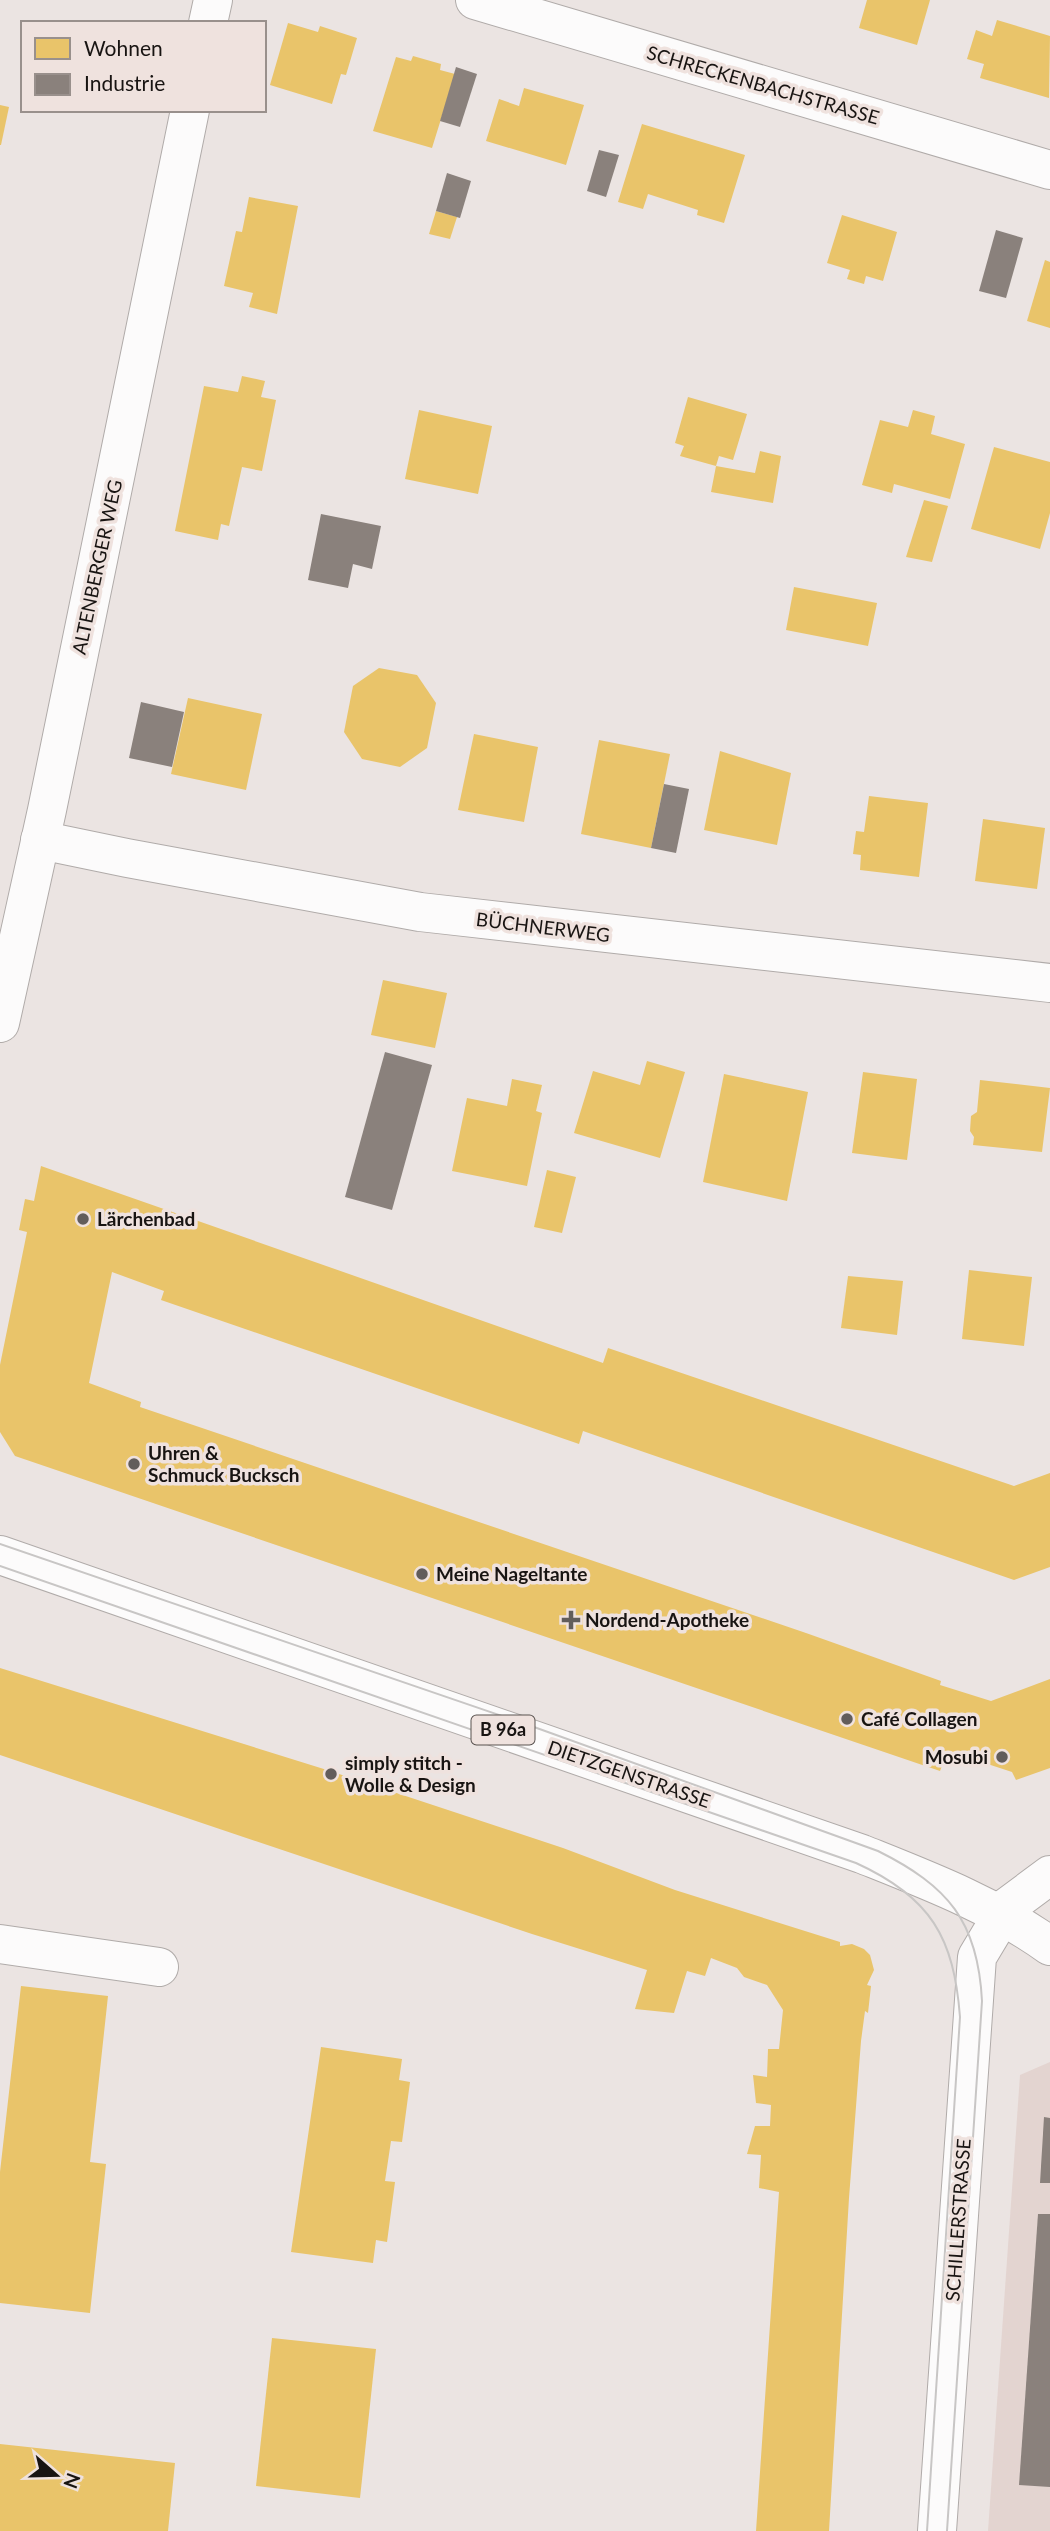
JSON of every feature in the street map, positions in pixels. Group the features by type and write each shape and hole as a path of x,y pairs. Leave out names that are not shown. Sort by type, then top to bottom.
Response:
{"street":[{"path":"208,21 213,0"},
{"name":"SCHRECKENBACHSTRASSE","path":"475,0 1050,170"},
{"name":"ALTENBERGER WEG","path":"0,1023 190,112"},
{"name":"BÜCHNERWEG","path":"40,839 127,859 420,912 1050,983"},
{"name":"DIETZGENSTRASSE","path":"0,1555 862,1854 935,1883 1002,1916 1050,1947"},
{"name":"SCHILLERSTRASSE","path":"937,2531 977,1957 1007,1907 1050,1875"},
{"path":"0,1944 159,1967"}],"shaded area":[{"path":"1050,2062 1050,2531 988,2531 1020,2075"}],"building: Wohnen":[{"path":"867,0 930,0 917,45 859,28"},
{"path":"997,20 1050,36 1049,98 980,78 984,64 967,59 976,30 992,36"},
{"path":"288,23 318,32 320,26 357,38 346,75 341,74 332,104 270,85"},
{"path":"413,56 441,64 440,70 455,74 432,148 373,131 396,57 411,61"},
{"path":"524,88 584,105 566,165 486,141 499,99 519,106"},
{"path":"0,105 9,107 1,145 0,145"},
{"path":"642,124 745,155 724,223 697,215 698,210 648,194 643,209 618,202"},
{"path":"249,197 298,206 277,314 249,307 253,293 224,286 236,231 242,232"},
{"path":"436,211 457,217 450,239 429,234"},
{"path":"842,215 897,232 883,281 866,276 864,284 847,279 850,270 827,263"},
{"path":"1045,260 1050,262 1050,328 1027,321"},
{"path":"242,376 265,381 261,397 276,400 262,471 242,467 229,526 221,524 218,540 175,531 204,386 238,392"},
{"path":"688,397 747,414 733,460 719,456 716,466 680,456 684,446 675,443"},
{"path":"419,410 492,426 478,494 405,479"},
{"path":"913,410 935,416 931,434 965,444 950,499 894,484 892,493 862,485 880,420 908,427"},
{"path":"994,447 1050,462 1050,513 1040,549 971,529"},
{"path":"760,451 781,456 773,503 711,492 716,466 755,473"},
{"path":"924,500 948,506 932,562 906,557"},
{"path":"794,587 877,603 868,646 786,630"},
{"path":"379,668 417,675 436,703 427,748 400,767 362,759 344,732 353,686"},
{"path":"188,698 262,714 246,790 171,774"},
{"path":"474,734 538,747 524,822 458,810"},
{"path":"599,740 670,754 651,848 581,834"},
{"path":"720,751 791,773 777,845 704,830"},
{"path":"869,796 928,803 919,877 860,870 861,855 853,854 856,831 864,832"},
{"path":"983,819 1045,828 1037,889 975,881"},
{"path":"383,980 447,993 435,1048 371,1035"},
{"path":"647,1061 685,1072 660,1158 574,1133 593,1071 640,1085"},
{"path":"863,1072 917,1079 907,1160 852,1153"},
{"path":"724,1074 808,1092 787,1201 703,1182"},
{"path":"512,1079 542,1085 536,1111 542,1113 527,1186 452,1171 467,1098 507,1106"},
{"path":"980,1080 1050,1088 1042,1152 973,1145 971,1116 977,1112"},
{"path":"41,1166 603,1363 608,1348 1014,1486 1050,1473 1050,1567 1014,1580 583,1431 579,1444 161,1300 164,1291 112,1272 89,1383 141,1402 140,1407 806,1633 941,1681 940,1685 991,1701 1050,1679 1050,1768 1016,1780 1012,1772 948,1751 940,1771 15,1456 0,1432 0,1365 27,1232 19,1230 25,1199 34,1201"},
{"path":"547,1170 576,1177 562,1233 534,1227"},
{"path":"969,1270 1032,1277 1024,1346 962,1339"},
{"path":"848,1276 903,1281 897,1335 841,1328"},
{"path":"0,1668 327,1770 563,1848 675,1890 840,1942 840,1946 852,1944 870,1955 874,1970 867,1985 871,1986 861,2041 829,2531 756,2531 779,2192 759,2188 761,2155 747,2154 755,2126 770,2126 771,2105 756,2103 753,2075 767,2077 768,2049 779,2049 783,2010 767,1985 744,1977 737,1968 711,1958 705,1976 687,1971 674,2013 635,2009 647,1970 532,1934 0,1755"},
{"path":"21,1986 108,1996 90,2162 106,2164 90,2313 0,2303 0,2172"},
{"path":"321,2047 402,2059 399,2080 410,2082 402,2142 391,2141 385,2181 395,2182 387,2242 376,2240 373,2263 291,2252"},
{"path":"272,2338 376,2349 360,2498 256,2486"},
{"path":"0,2444 175,2463 168,2531 0,2531"}],"building: Industrie":[{"path":"456,67 477,74 460,127 440,121"},
{"path":"599,150 619,155 606,197 587,191"},
{"path":"447,173 471,181 460,218 436,211"},
{"path":"996,230 1023,238 1006,298 979,291"},
{"path":"321,514 381,526 372,569 353,564 348,588 308,580"},
{"path":"141,702 184,712 172,767 129,758"},
{"path":"664,784 689,789 676,853 651,848"},
{"path":"385,1052 432,1065 392,1210 345,1197"},
{"path":"1044,2117 1050,2118 1050,2183 1040,2183"},
{"path":"1038,2214 1050,2214 1050,2487 1019,2485"}],"tram line":[{"path":"0,1544 534,1727 878,1851 902,1864 941,1893 955,1909 974,1949 982,2001 947,2531"},
{"path":"0,1566 856,1863 903,1890 920,1906 934,1923 952,1964 960,2017 927,2531"}],"place":[{"name":"Lärchenbad","path":"83,1219"},
{"name":"Uhren & Schmuck Bucksch","path":"134,1464"},
{"name":"Meine Nageltante","path":"422,1574"},
{"name":"Nordend-Apotheke","path":"571,1620"},
{"name":"Café Collagen","path":"847,1719"},
{"name":"Mosubi","path":"1002,1757"},
{"name":"simply stitch - Wolle & Design","path":"331,1774"}]}
